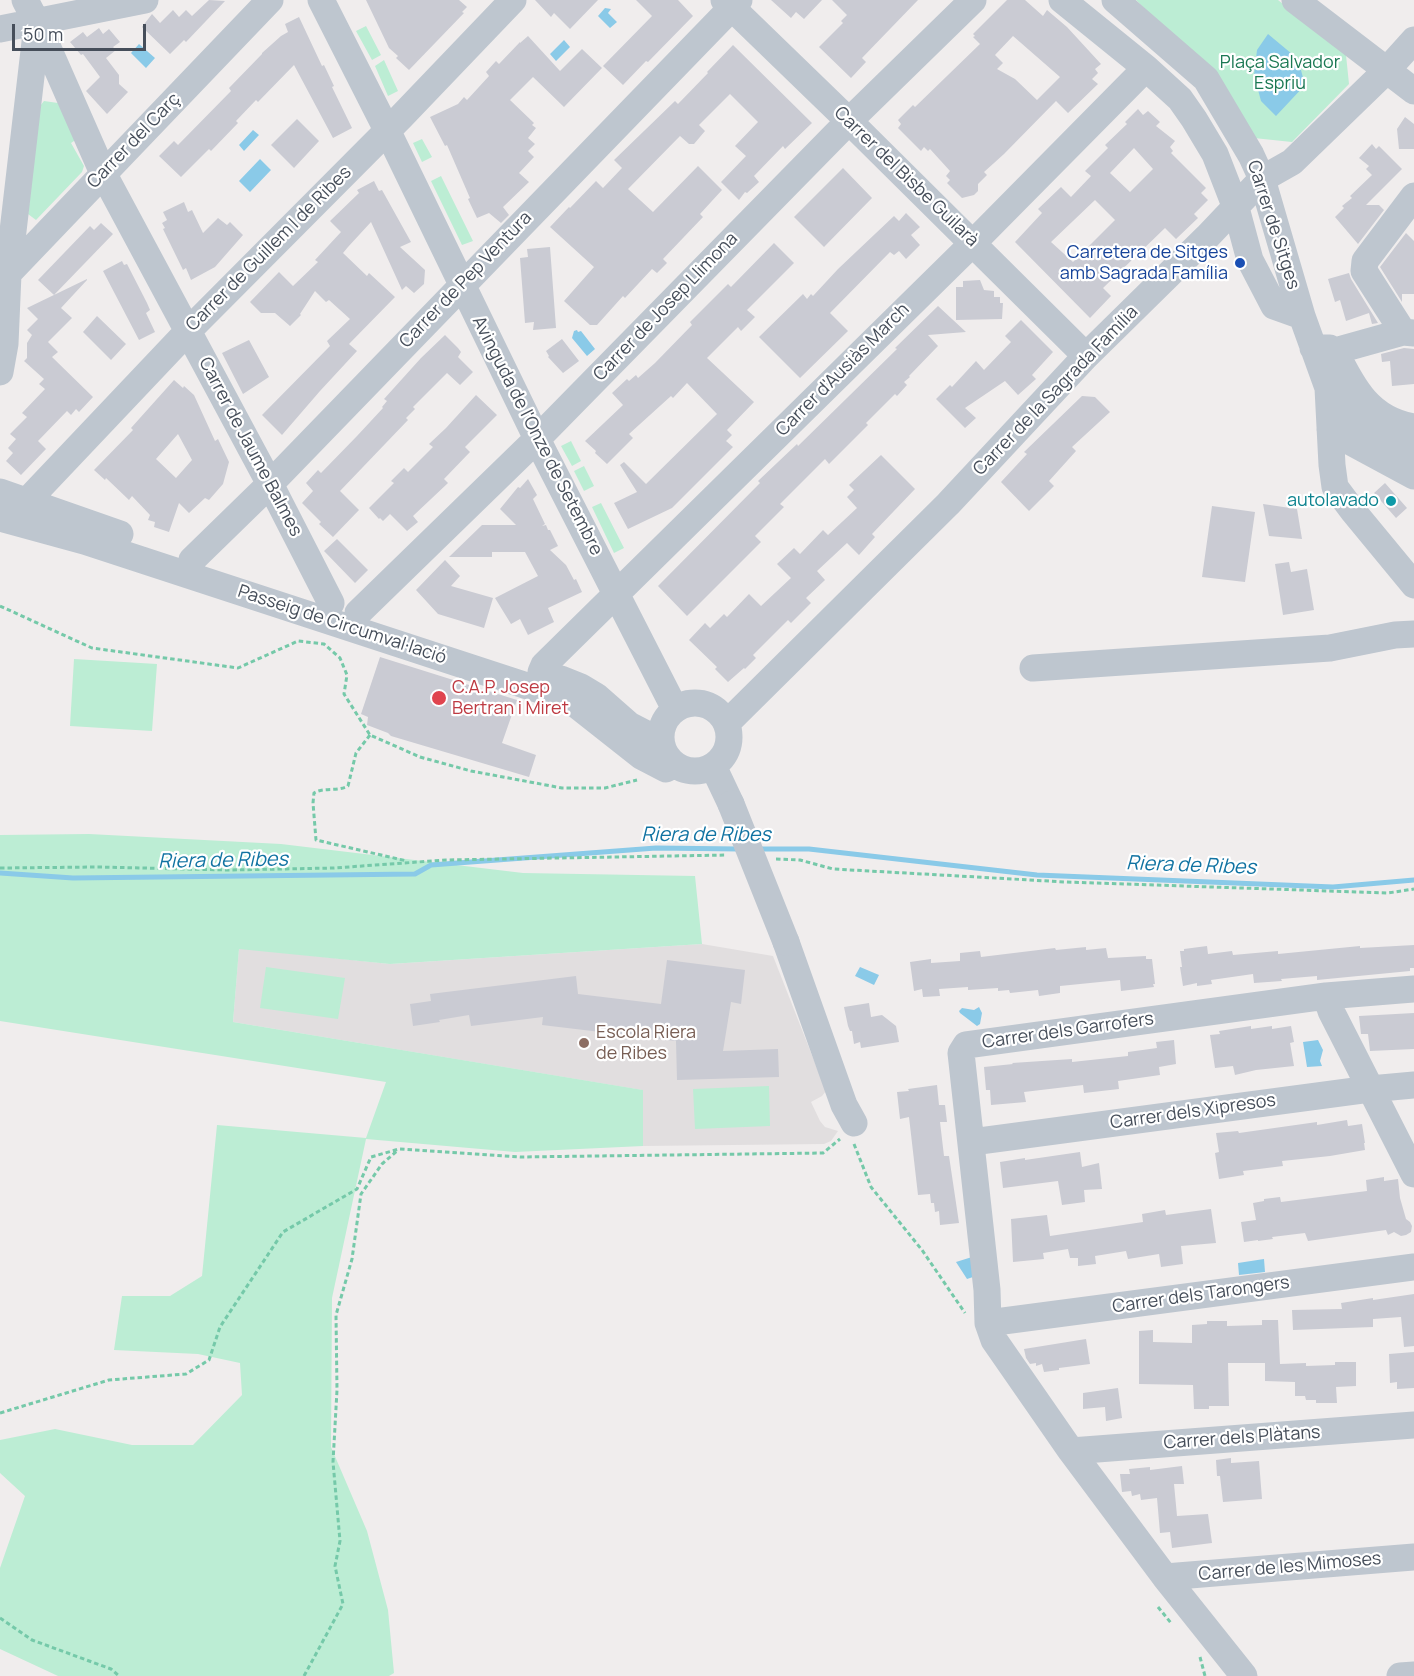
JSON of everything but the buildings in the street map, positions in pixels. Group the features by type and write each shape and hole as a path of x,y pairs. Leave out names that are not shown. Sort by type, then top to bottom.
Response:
{"street":[{"path":"0,29 34,8 145,0"},
{"name":"Carrer del Carç","path":"4,278 270,0"},
{"name":"Avinguda de l'Onze de Setembre","path":"321,0 387,130 537,439 675,709"},
{"name":"Carrer de Guillem I de Ribes","path":"27,501 189,330 513,0"},
{"name":"Carrer de Josep Llimona","path":"358,613 537,439 849,121 973,0"},
{"path":"1062,0 1146,68 1179,99 1215,154 1236,208 1250,260 1274,306 1302,316"},
{"name":"Carrer de Sitges","path":"1115,0 1206,79 1251,155 1262,179 1302,316 1324,349 1328,388 1358,421 1414,454"},
{"path":"1295,0 1414,91"},
{"name":"Carrer del Bisbe Guilarà","path":"731,3 1086,356"},
{"name":"Carrer de Pep Ventura","path":"192,560 270,484 731,3"},
{"path":"0,372 5,344 4,278 34,8"},
{"name":"Carrer de Jaume Balmes","path":"34,8 103,173 189,330 331,603"},
{"name":"Carrer de la Sagrada Família","path":"727,723 948,504 1086,356 1236,208 1262,179 1292,162 1387,70 1414,40"},
{"name":"Carrer d'Ausiàs March","path":"542,672 544,665 973,243 1146,68"},
{"path":"1414,196 1365,261 1364,271 1409,332 1324,349 1376,411 1397,424 1414,427"},
{"path":"1328,388 1335,487 1414,585"},
{"path":"1330,429 1414,476"},
{"path":"1383,459 1399,484 1414,495"},
{"name":"Passeig de Circumval·lació","path":"0,492 192,560 542,672 581,687 604,701 629,725 660,741"},
{"name":"Passeig de Circumval·lació","path":"0,518 84,541 570,700 641,756 666,769"},
{"path":"1033,668 1330,648 1395,635 1414,634"},
{"path":"699,703 710,706 721,714 727,723 728,747 713,766 702,771 685,770 673,764 665,755 660,741 662,726 675,709 685,704 699,703"},
{"path":"713,766 731,804 786,942 844,1105 854,1123"},
{"name":"Carrer dels Garrofers","path":"977,1319 987,1290 961,1053 966,1045 1326,996 1414,989"},
{"path":"1326,996 1331,1011 1414,1174"},
{"name":"Carrer dels Xipresos","path":"972,1142 1414,1085"},
{"name":"Carrer dels Tarongers","path":"977,1319 1414,1267"},
{"path":"977,1319 1165,1577 1244,1676"},
{"name":"Carrer dels Plàtans","path":"1071,1451 1414,1425"},
{"name":"Carrer de les Mimoses","path":"1165,1577 1414,1557"},
{"path":"1400,1676 1414,1675"}],"path":[{"path":"0,606 92,648 238,668 298,641 324,644 340,658 347,675 344,694 370,735 420,757 471,771 562,788 605,788 641,779 666,769"},
{"path":"370,735 356,753 348,786 340,790 319,790 314,793 316,840 410,862"},
{"path":"0,867 229,870 334,868 410,862 734,856"},
{"path":"767,858 800,860 833,869 1066,882 1389,893 1414,890"},
{"path":"0,1413 109,1380 186,1374 209,1360 220,1327 283,1232 357,1189 371,1157 399,1149 520,1157 823,1153 850,1131 854,1123"},
{"path":"854,1123 854,1144 871,1186 977,1319"},
{"path":"304,1676 343,1604 335,1566 340,1540 333,1462 337,1390 336,1316 352,1259 361,1194 382,1164 399,1149"},
{"path":"1156,1603 1177,1629"},
{"path":"0,1618 32,1640 111,1670 119,1676"},
{"path":"1200,1655 1206,1676"}],"shaded area":[{"name":"Escola Riera de Ribes","path":"702,944 773,956 826,1091 811,1102 825,1127 838,1131 831,1141 824,1144 643,1146 642,1090 233,1022 239,948 390,964"}],"green space":[{"name":"Plaça Salvador Espriu","path":"1136,0 1278,0 1346,55 1349,84 1292,142 1254,138 1159,23"},
{"path":"366,26 381,55 372,60 356,31"},
{"path":"384,60 398,91 388,96 375,66"},
{"path":"44,101 58,103 77,139 71,143 84,166 82,172 36,220 28,214 40,106"},
{"path":"422,139 432,157 422,162 413,143"},
{"path":"441,176 473,241 462,245 431,181"},
{"path":"571,441 581,461 572,466 561,446"},
{"path":"584,466 594,486 584,491 574,471"},
{"path":"601,503 624,548 614,553 592,507"},
{"path":"74,659 157,664 152,731 70,726"},
{"path":"89,834 281,844 523,873 695,876 702,944 390,964 239,949 233,1022 643,1090 643,1146 515,1152 366,1139 332,1298 331,1447 367,1531 388,1610 394,1673 389,1676 58,1676 0,1649 0,1568 25,1496 0,1473 0,1440 55,1429 132,1445 193,1445 242,1395 240,1363 198,1354 114,1350 122,1296 170,1296 202,1276 217,1125 366,1138 386,1082 0,1021 0,835"},
{"path":"266,967 345,978 338,1019 260,1008"},
{"path":"769,1086 770,1126 695,1129 693,1089"}],"water":[{"path":"605,8 611,9 608,13 617,22 610,28 598,16"},
{"path":"1268,34 1298,59 1305,85 1276,116 1261,101 1254,75 1257,50"},
{"path":"564,40 570,47 556,61 550,54"},
{"path":"139,44 155,58 146,68 131,53"},
{"path":"253,130 259,135 244,151 239,145"},
{"path":"260,159 271,170 250,192 239,181"},
{"path":"574,331 581,331 595,349 587,356 572,338"},
{"path":"860,967 879,975 874,985 855,976"},
{"path":"979,1007 982,1013 980,1024 977,1026 959,1011 962,1008 974,1010"},
{"path":"1318,1040 1323,1050 1320,1061 1322,1066 1307,1067 1303,1042"},
{"path":"972,1257 973,1277 967,1279 956,1262"},
{"path":"1264,1259 1265,1272 1239,1275 1238,1263"}],"waterway":[{"name":"Riera de Ribes","path":"0,873 73,878 415,874 431,865 656,848 739,849"},
{"name":"Riera de Ribes","path":"757,849 809,849 1037,875 1333,887 1414,880"}],"place":[{"name":"Carretera de Sitges amb Sagrada Família","path":"1240,263"},
{"name":"autolavado","path":"1391,501"},
{"name":"C.A.P. Josep Bertran i Miret","path":"439,698"},
{"name":"Escola Riera de Ribes","path":"584,1043"}]}
